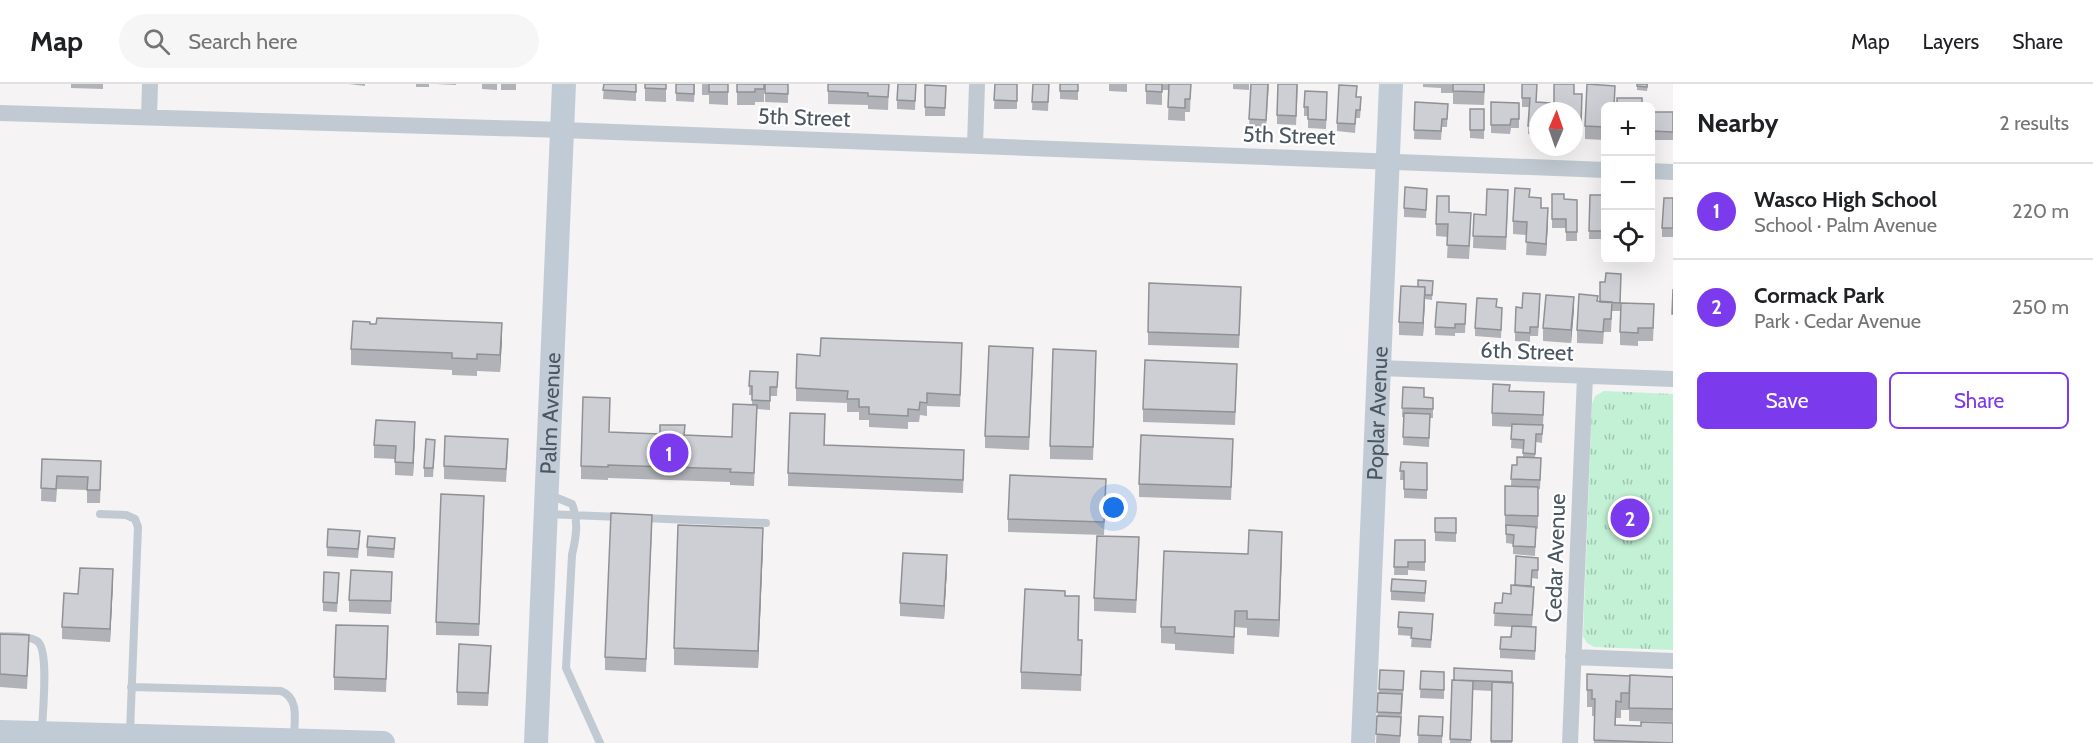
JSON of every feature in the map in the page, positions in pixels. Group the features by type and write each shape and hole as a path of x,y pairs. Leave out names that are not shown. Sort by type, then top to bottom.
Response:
{"main road":[{"name":"Palm Avenue","path":"536,743 564,84"},
{"name":"Poplar Avenue","path":"1363,743 1391,84"},
{"path":"0,732 125,738 383,743"}],"street":[{"path":"149,117 150,84"},
{"path":"975,146 977,84"},
{"name":"5th Street","path":"0,113 562,130 1601,170"},
{"path":"1655,171 1673,172"},
{"name":"6th Street","path":"1379,368 1673,379"},
{"name":"Cedar Avenue","path":"1570,743 1585,376"},
{"path":"1573,657 1673,661"}],"lane":[{"path":"546,504 576,515 766,523"},
{"path":"546,504 572,504 576,515 566,668 600,743"},
{"path":"100,514 126,515 135,519 138,526 131,687 125,738"},
{"path":"0,636 35,639 44,652 42,733"},
{"path":"131,687 281,691 291,697 294,705 293,741"}],"green space":[{"path":"1604,391 1673,394 1673,650 1594,647 1587,643 1583,636 1592,404 1595,396"}],"building":[{"path":"604,84 636,84 636,92 603,90"},
{"path":"645,84 666,84 666,89 645,88"},
{"path":"676,84 694,84 694,94 676,93"},
{"path":"709,84 728,84 728,92 709,92"},
{"path":"737,84 764,84 764,89 755,89 755,92 737,92"},
{"path":"765,84 788,84 788,94 765,93"},
{"path":"828,84 889,84 888,97 868,96 868,93 828,91"},
{"path":"898,84 916,84 915,101 897,100"},
{"path":"995,84 1017,84 1017,101 994,100"},
{"path":"1033,84 1049,84 1048,102 1032,102"},
{"path":"1060,84 1078,84 1078,91 1060,91"},
{"path":"1146,84 1162,84 1162,92 1146,91"},
{"path":"1169,84 1191,84 1190,99 1185,99 1185,108 1168,107"},
{"path":"1251,84 1268,84 1266,120 1249,119"},
{"path":"1278,84 1297,84 1296,116 1277,115"},
{"path":"1453,84 1484,84 1484,92 1453,91"},
{"path":"1522,84 1537,84 1536,102 1530,102 1530,98 1522,98"},
{"path":"1554,84 1574,84 1574,94 1582,94 1582,102 1554,102"},
{"path":"1587,84 1615,86 1614,102 1601,102 1601,127 1585,126"},
{"path":"1637,84 1647,84 1647,87 1637,86"},
{"path":"925,85 946,86 945,108 925,107"},
{"path":"1339,85 1357,86 1356,97 1361,97 1360,110 1356,110 1355,124 1337,123"},
{"path":"1305,91 1327,92 1326,120 1308,119 1308,107 1304,107"},
{"path":"1617,98 1642,98 1642,102 1617,102"},
{"path":"1415,102 1448,104 1447,119 1442,119 1441,131 1414,130"},
{"path":"1491,102 1519,103 1519,119 1511,119 1510,125 1491,125"},
{"path":"1470,109 1484,109 1484,130 1470,130"},
{"path":"1655,112 1673,112 1673,132 1655,131"},
{"path":"1405,187 1427,189 1426,210 1404,208"},
{"path":"1515,188 1530,189 1529,197 1541,198 1541,208 1548,208 1546,244 1526,242 1527,222 1513,221"},
{"path":"1487,189 1508,190 1506,237 1473,236 1474,214 1486,215"},
{"path":"1552,194 1564,194 1564,199 1577,200 1577,232 1566,232 1566,219 1552,219"},
{"path":"1590,195 1601,195 1601,231 1589,231"},
{"path":"1437,196 1449,196 1449,212 1471,213 1469,246 1447,245 1448,224 1436,224"},
{"path":"1664,198 1673,198 1673,228 1662,228"},
{"path":"1606,273 1621,274 1620,303 1600,302 1600,282 1605,282"},
{"path":"1418,280 1433,281 1432,295 1425,295 1425,287 1418,287"},
{"path":"1149,283 1241,287 1239,335 1148,332"},
{"path":"1401,286 1425,287 1423,323 1399,322"},
{"path":"1523,293 1540,294 1538,327 1530,327 1530,333 1515,332 1516,307 1522,308"},
{"path":"1579,294 1598,296 1597,301 1612,302 1611,319 1604,319 1603,332 1577,330"},
{"path":"1546,295 1574,297 1571,330 1543,328"},
{"path":"1477,298 1497,299 1496,307 1502,308 1501,330 1475,328"},
{"path":"1437,302 1466,304 1465,324 1455,324 1455,328 1435,327"},
{"path":"1621,303 1654,304 1653,328 1638,328 1638,333 1620,332"},
{"path":"377,318 502,323 500,355 477,354 477,359 452,358 452,353 351,349 353,321 376,324"},
{"path":"821,338 962,343 960,395 927,393 927,403 920,402 919,410 908,409 908,416 869,414 869,407 859,407 859,399 847,399 848,391 796,388 797,354 820,356"},
{"path":"989,346 1033,348 1029,437 985,436"},
{"path":"1053,349 1096,351 1093,447 1050,446"},
{"path":"1145,360 1237,364 1235,412 1143,409"},
{"path":"750,371 778,372 777,387 770,387 770,401 752,400 752,386 749,386"},
{"path":"1493,384 1510,385 1509,391 1544,392 1543,415 1492,413"},
{"path":"1403,387 1424,388 1424,397 1433,398 1433,409 1402,408"},
{"path":"583,397 610,398 609,432 660,434 660,425 685,425 684,435 732,437 733,404 757,405 754,473 730,472 731,469 581,466"},
{"path":"790,413 825,414 824,445 964,450 963,480 788,473"},
{"path":"1404,413 1430,414 1429,438 1403,437"},
{"path":"376,420 415,422 413,463 395,462 396,446 374,445"},
{"path":"1512,424 1543,425 1542,434 1536,434 1535,454 1523,453 1524,440 1511,439"},
{"path":"1141,435 1233,439 1231,487 1139,484"},
{"path":"445,436 508,439 506,469 444,466"},
{"path":"426,439 435,440 433,468 424,468"},
{"path":"1517,457 1541,458 1540,480 1511,479 1512,465 1517,465"},
{"path":"42,459 101,461 100,490 87,490 88,477 57,476 56,489 41,488"},
{"path":"1401,462 1427,463 1427,490 1404,489 1404,471 1400,471"},
{"path":"1010,475 1106,479 1104,522 1008,519"},
{"path":"1505,486 1538,487 1538,516 1505,515"},
{"path":"441,494 484,496 479,624 436,622"},
{"path":"611,513 652,515 646,659 605,657"},
{"path":"1435,518 1456,518 1456,533 1435,532"},
{"path":"678,525 763,528 758,651 674,648"},
{"path":"1506,525 1536,527 1535,547 1513,546 1514,535 1506,534"},
{"path":"328,529 360,531 358,549 327,547"},
{"path":"1249,530 1282,532 1279,620 1247,619 1247,611 1235,611 1234,637 1175,633 1175,627 1161,627 1164,551 1248,554"},
{"path":"368,536 395,538 394,549 367,547"},
{"path":"1097,536 1139,537 1136,600 1094,598"},
{"path":"1395,540 1425,540 1425,562 1408,562 1408,567 1394,567"},
{"path":"903,553 947,555 944,606 900,603"},
{"path":"1516,556 1538,558 1538,570 1532,570 1531,586 1515,585"},
{"path":"80,568 113,569 110,629 62,627 64,593 78,594"},
{"path":"351,570 392,572 391,601 349,600"},
{"path":"324,572 339,573 337,603 323,602"},
{"path":"1392,579 1426,581 1425,593 1391,591"},
{"path":"1511,585 1534,587 1532,615 1494,613 1495,603 1502,603 1503,593 1511,594"},
{"path":"1025,589 1065,591 1065,596 1079,596 1078,640 1082,640 1081,675 1021,672"},
{"path":"1399,612 1433,614 1431,640 1411,638 1412,628 1398,627"},
{"path":"336,625 388,626 386,679 334,677"},
{"path":"1512,626 1536,627 1535,651 1500,649 1501,637 1511,637"},
{"path":"0,634 29,635 27,676 0,674"},
{"path":"459,644 491,646 488,693 457,692"},
{"path":"1454,668 1512,671 1512,682 1454,680"},
{"path":"1380,670 1404,671 1403,690 1379,689"},
{"path":"1421,671 1444,672 1444,690 1420,689"},
{"path":"1587,674 1630,676 1629,693 1621,693 1621,702 1616,701 1615,725 1641,726 1641,722 1673,723 1673,743 1594,740 1595,699 1592,699 1592,690 1587,690"},
{"path":"1630,675 1673,677 1673,709 1629,708"},
{"path":"1452,680 1473,681 1471,740 1450,739"},
{"path":"1492,682 1513,683 1512,741 1491,741"},
{"path":"1378,693 1402,694 1401,713 1377,712"},
{"path":"1377,716 1401,717 1400,736 1376,734"},
{"path":"1419,716 1443,717 1442,736 1418,735"}],"place":[{"name":"Wasco High School","path":"669,453"},
{"name":"Cormack Park","path":"1630,518"}]}
